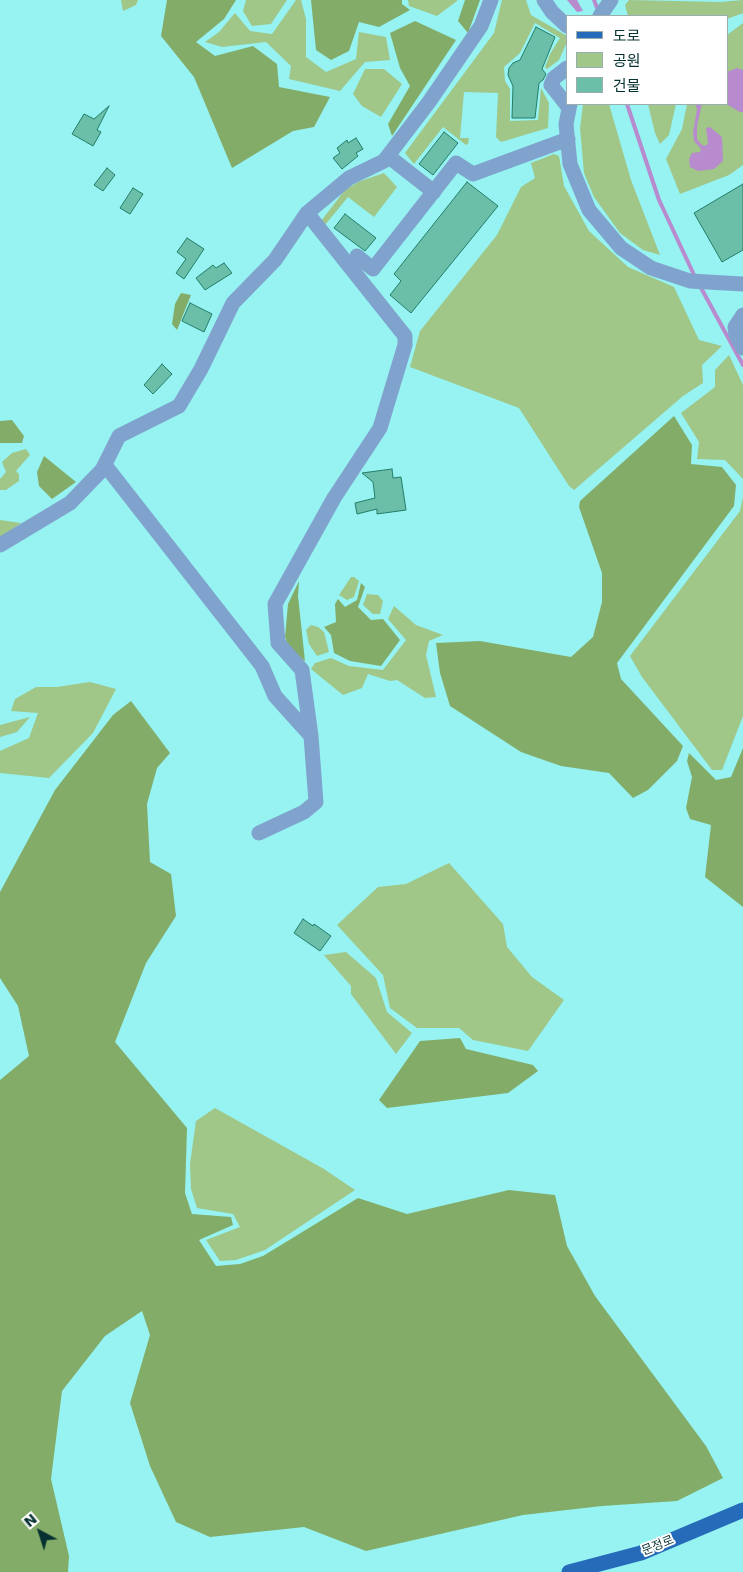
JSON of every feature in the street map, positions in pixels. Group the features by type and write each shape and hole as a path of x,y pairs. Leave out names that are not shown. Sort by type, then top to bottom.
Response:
{"main road":[{"name":"문정로","path":"569,1572 641,1553 743,1510"}],"street":[{"path":"0,545 70,503 105,465 119,436 179,406 201,369 233,303 275,260 307,213 349,178 384,160 388,156 429,102 481,26 491,0"},
{"path":"544,0 552,12 566,25"},
{"path":"601,15 611,1"},
{"path":"566,69 554,78 551,86 566,103"},
{"path":"569,106 566,124 570,164 589,210 621,248 651,268 690,281 743,284"},
{"path":"357,256 373,269 456,163 473,174 568,138"},
{"path":"388,156 434,192"},
{"path":"259,833 304,812 316,802 311,736 302,670 278,643 275,604 334,498 380,428 405,345 404,336 307,213"},
{"path":"743,315 735,327 736,336 743,348"},
{"path":"105,465 262,666 275,696 311,736"},
{"path":"262,666 281,647"}],"green space":[{"path":"121,0 138,0 136,5 123,11"},
{"path":"167,0 236,0 224,19 196,42 215,56 253,46 277,64 279,87 330,97 314,127 293,131 232,168 194,77 161,36"},
{"path":"246,0 287,0 271,24 252,26 243,11"},
{"path":"296,0 301,0 306,19 306,57 326,72 356,59 359,32 386,37 390,60 365,62 340,91 289,79 291,66 266,42 222,47 205,42 219,32 235,13 250,31 272,34"},
{"path":"311,0 402,0 402,4 410,10 379,27 359,22 349,51 331,60 316,50"},
{"path":"408,0 457,1 437,16 409,6"},
{"path":"465,0 480,0 468,33 458,21"},
{"path":"502,0 526,0 531,15 566,35 566,44 559,60 547,69 545,67 550,54 560,38 535,23 520,53 504,67 505,81 510,89 510,121 538,120 541,88 549,103 548,128 501,142 496,137 498,93 464,92 460,138 469,138 468,144 466,145 443,127 414,164 405,153 494,33"},
{"path":"629,0 720,2 743,0 743,13 728,19 728,15 628,15 625,5"},
{"path":"415,21 456,40 392,136 388,124 410,86 400,68 390,33"},
{"path":"743,23 743,165 729,175 680,194 666,159 682,129 687,105 728,105 728,34"},
{"path":"365,69 384,69 402,84 381,117 362,106 353,94"},
{"path":"583,105 609,105 631,180 660,255 643,250 620,233 594,197 584,173 580,128"},
{"path":"648,105 676,105 669,135 660,144 655,133"},
{"path":"554,154 559,156 564,186 589,231 628,267 674,287 699,340 722,346 702,365 703,383 683,396 574,490 569,486 519,408 410,367 420,331 497,235 521,187 535,178 531,163"},
{"path":"384,173 397,187 374,217 348,197 325,225 321,221 345,190 358,182"},
{"path":"181,293 191,295 177,330 172,324 175,304"},
{"path":"729,355 743,385 743,479 725,460 697,459 699,442 681,413 715,387 715,370"},
{"path":"674,416 692,445 691,464 722,467 736,485 734,506 617,663 621,679 683,746 677,761 648,790 633,798 609,773 561,766 521,752 450,706 440,673 436,643 480,641 571,657 593,637 602,602 602,573 579,507 580,501"},
{"path":"12,420 24,436 22,443 0,443 0,421"},
{"path":"26,449 30,455 16,471 19,474 19,481 6,490 0,490 0,479 6,472 2,462 12,453"},
{"path":"44,456 76,482 52,499 39,486 37,472"},
{"path":"743,497 743,716 722,770 712,770 642,677 630,656 740,511"},
{"path":"0,520 21,523 0,538"},
{"path":"351,577 359,581 354,597 347,600 339,595"},
{"path":"299,581 298,596 305,661 290,651 285,637 288,604"},
{"path":"361,583 365,587 358,607 371,620 383,619 400,640 381,666 350,661 334,653 331,635 324,627 336,622 335,604 338,599 345,607 357,600"},
{"path":"367,594 378,595 383,601 380,614 373,614 363,605"},
{"path":"394,606 416,625 443,635 429,641 426,655 436,697 425,698 397,680 390,681 368,674 362,688 343,695 311,669 315,663 331,658 349,666 383,670 406,640 388,619"},
{"path":"311,625 318,627 324,632 329,652 317,656 309,644 306,630"},
{"path":"90,682 116,689 93,733 49,778 0,773 0,751 29,738 38,713 11,711 15,699 36,687 57,687"},
{"path":"131,701 170,753 157,768 147,804 150,862 171,874 176,916 146,963 115,1042 187,1128 185,1193 192,1214 231,1217 233,1225 199,1240 216,1266 240,1264 263,1256 358,1198 407,1214 509,1190 555,1195 567,1246 595,1296 706,1446 723,1478 677,1501 602,1506 523,1515 366,1551 304,1527 210,1537 176,1522 150,1466 130,1403 150,1335 142,1311 105,1336 62,1391 51,1479 69,1556 68,1572 0,1572 0,1080 29,1056 18,1006 0,978 0,892 55,790 113,715"},
{"path":"30,717 17,732 0,737 0,725"},
{"path":"743,748 743,907 705,877 711,825 690,819 686,808 692,777 687,761 689,753 716,780 731,777"},
{"path":"449,863 503,924 507,947 532,977 564,1000 528,1051 473,1040 459,1028 417,1028 390,1008 383,975 337,925 378,887 406,884"},
{"path":"346,952 376,978 387,1012 412,1033 396,1054 351,994 351,986 324,955"},
{"path":"460,1038 466,1049 533,1065 538,1071 508,1093 387,1108 379,1100 420,1041"},
{"path":"215,1108 324,1169 355,1190 265,1250 236,1260 220,1261 206,1240 240,1227 233,1214 197,1208 191,1189 190,1164 196,1121"}],"shaded area":[{"path":"567,0 577,0 583,11 577,12"},
{"path":"737,68 743,70 743,112 728,105 728,72"},
{"path":"695,105 702,105 697,126 697,139 701,144 704,146 708,144 706,128 710,127 722,137 723,161 714,169 698,171 690,167 689,159 692,153 700,152 701,149 694,141 693,133 697,109"}],"building":[{"path":"536,27 555,37 542,69 546,74 539,83 535,118 512,118 513,86 508,75 509,68 513,63 520,60"},
{"path":"109,106 97,130 101,132 93,146 72,134 84,114 94,119"},
{"path":"444,132 458,143 433,175 419,164"},
{"path":"356,138 363,149 356,153 358,156 342,169 333,158 340,153 337,148 347,140 348,143"},
{"path":"107,168 115,175 103,191 94,185"},
{"path":"467,182 498,206 411,313 390,295 401,281 394,274"},
{"path":"743,184 743,250 722,262 694,213"},
{"path":"133,188 143,194 130,214 120,208"},
{"path":"345,214 376,238 365,251 334,228"},
{"path":"187,238 204,249 184,279 176,273 186,259 177,252"},
{"path":"224,263 232,273 205,290 196,278 213,265 216,268"},
{"path":"190,303 212,314 204,332 182,321"},
{"path":"162,364 172,374 153,394 144,385"},
{"path":"392,469 393,478 401,477 406,510 377,514 377,509 357,514 355,503 375,498 373,482 362,473"},
{"path":"303,919 331,936 320,951 294,933"}],"waterway":[{"path":"594,0 598,10"},
{"path":"627,105 659,200 695,277"},
{"path":"700,286 743,365"}]}
